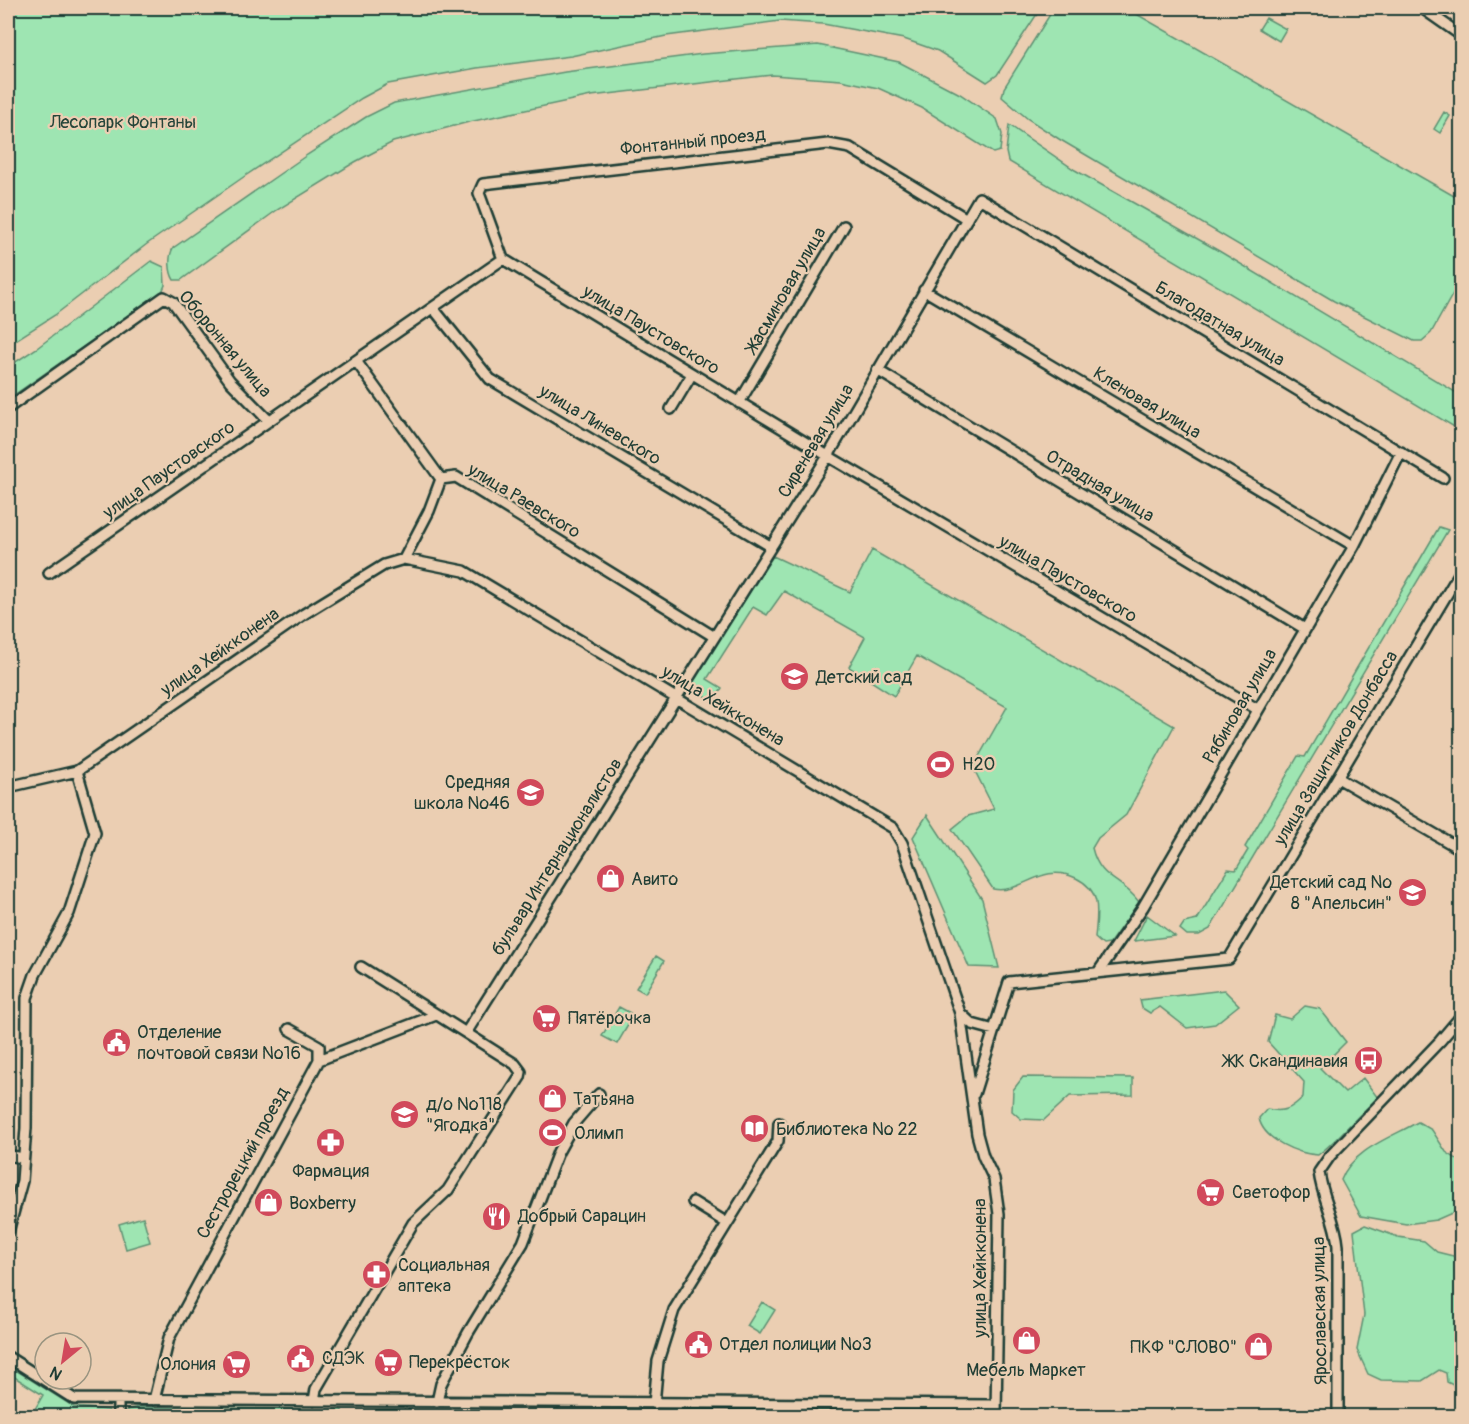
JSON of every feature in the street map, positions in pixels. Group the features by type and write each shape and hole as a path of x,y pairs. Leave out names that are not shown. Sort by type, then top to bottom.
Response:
{"street":[{"path":"1422,8 1461,36"},
{"name":"Фонтанный проезд","path":"503,259 479,193 483,184 828,144 850,148 967,219"},
{"name":"Сиреневая улица","path":"677,698 712,636 828,456 979,198"},
{"name":"Благодатная улица","path":"979,198 1443,478"},
{"name":"Жасминовая улица","path":"740,403 844,226"},
{"name":"улица Паустовского","path":"49,573 503,259 828,456 1257,709"},
{"name":"Кленовая улица","path":"924,290 1354,546"},
{"name":"Оборонная улица","path":"8,408 164,297 173,302 230,381 269,421"},
{"name":"улица Линевского","path":"433,308 490,379 770,546"},
{"name":"улица Раевского","path":"356,361 441,479 456,477 712,636"},
{"name":"Отрадная улица","path":"878,370 1305,629"},
{"path":"671,409 692,374"},
{"name":"Рябиновая улица","path":"1099,971 1143,908 1354,546 1401,452"},
{"path":"404,559 429,511 441,479"},
{"name":"улица Хейкконена","path":"8,787 77,771 304,614 384,565 404,559 464,571 893,828 902,843 960,1013 977,1134 983,1156 994,1179 999,1208 996,1416"},
{"name":"улица Защитников Донбасса","path":"973,1098 1010,982 1229,959 1461,569"},
{"name":"бульвар Интернационалистов","path":"465,1033 677,698"},
{"path":"8,1232 22,1180 26,1128 27,998 35,975 69,913 95,833 77,771"},
{"path":"1338,778 1461,850"},
{"path":"314,1401 316,1389 412,1223 448,1190 521,1072 515,1064 361,967"},
{"path":"960,1013 972,1024 994,1030"},
{"path":"289,1029 319,1046 319,1060 436,1015"},
{"name":"Ярославская улица","path":"1338,1416 1338,1246 1336,1231 1321,1188 1319,1172 1330,1156 1440,1041 1461,1015"},
{"name":"Сестрорецкий проезд","path":"154,1400 168,1338 319,1060"},
{"path":"437,1402 441,1384 468,1333 523,1243 558,1152 574,1123 599,1094"},
{"path":"654,1404 658,1361 674,1310 778,1141 779,1123"},
{"path":"8,1155 22,1158"},
{"path":"693,1202 727,1223"},
{"path":"8,1357 74,1399 996,1405"},
{"path":"118,1400 118,1416"}],"green space":[{"name":"Лесопарк Фонтаны","path":"8,8 1041,8 997,75 987,82 938,51 904,39 823,24 780,21 666,36 571,56 477,68 388,84 362,98 245,176 147,244 55,315 8,345"},
{"path":"1054,8 1126,8 1461,200 1461,279 1431,333 1422,341 1414,341 1334,301 1059,139 1028,119 1002,97 1004,88"},
{"path":"1266,18 1286,29 1279,41 1259,29"},
{"path":"818,45 899,62 960,94 997,119 1002,134 1000,151 993,153 922,108 878,88 841,80 772,75 591,96 469,122 393,142 355,162 277,210 181,280 174,280 172,277 170,260 173,248 307,155 366,117 394,103 565,72 703,54"},
{"path":"1444,112 1450,116 1440,133 1434,129"},
{"path":"1009,125 1075,170 1219,251 1457,393 1461,396 1461,431 1008,161 1006,152"},
{"path":"151,261 164,267 165,285 162,292 8,399 8,367 37,348"},
{"path":"1439,527 1448,530 1210,929 1199,935 1187,935 1180,929 1184,923 1197,920 1228,869 1236,870 1248,850 1245,847 1298,756 1305,757"},
{"path":"872,550 1174,726 1126,815 1098,838 1092,848 1100,867 1139,902 1109,944 1103,945 1095,938 1096,904 1091,889 1085,883 1064,874 1052,873 1003,890 993,889 952,829 968,816 994,809 973,767 1007,707 917,656 894,696 849,667 865,637 784,591 767,615 753,607 707,679 722,688 714,702 689,686 773,556 850,592"},
{"path":"927,815 982,899 999,968 969,967 913,837"},
{"path":"1147,915 1175,936 1134,941"},
{"path":"656,956 664,961 645,993 636,988"},
{"path":"1224,990 1239,1005 1215,1024 1187,1028 1160,1007 1150,1013 1142,1008 1140,1000"},
{"path":"1305,1006 1320,1009 1346,1042 1320,1068 1345,1093 1363,1078 1378,1098 1318,1155 1292,1149 1274,1139 1262,1126 1259,1118 1267,1109 1287,1109 1303,1097 1304,1082 1268,1042 1275,1015 1290,1019"},
{"path":"619,1007 634,1015 617,1044 602,1036"},
{"path":"1023,1077 1133,1078 1133,1095 1070,1096 1044,1120 1021,1119 1012,1111 1013,1090"},
{"path":"1418,1122 1432,1130 1446,1152 1461,1162 1461,1209 1436,1220 1406,1224 1361,1216 1341,1180 1346,1170 1363,1152"},
{"path":"143,1217 150,1242 126,1249 119,1224"},
{"path":"1365,1225 1398,1237 1424,1241 1437,1252 1457,1257 1461,1254 1461,1389 1447,1382 1446,1373 1439,1370 1422,1381 1381,1380 1368,1374 1357,1350 1364,1315 1354,1231"},
{"path":"762,1302 775,1310 760,1334 747,1326"},
{"path":"8,1365 33,1381 33,1389 8,1373"},
{"path":"37,1391 49,1391 74,1407 108,1410 113,1416 31,1416 43,1395"},
{"path":"139,1407 342,1410 342,1416 123,1416 127,1410"},
{"path":"980,1408 985,1416 793,1416 796,1409"}],"place":[{"name":"Детский сад","path":"795,677"},
{"name":"H2O","path":"941,764"},
{"name":"Средняя школа №46","path":"531,792"},
{"name":"Авито","path":"610,879"},
{"name":"Детский сад № 8 \"Апельсин\"","path":"1413,892"},
{"name":"Пятёрочка","path":"547,1018"},
{"name":"Отделение почтовой связи №16","path":"116,1042"},
{"name":"ЖК Скандинавия","path":"1369,1061"},
{"name":"Татьяна","path":"552,1099"},
{"name":"д/о №118 \"Ягодка\"","path":"405,1114"},
{"name":"Библиотека № 22","path":"755,1129"},
{"name":"Олимп","path":"553,1133"},
{"name":"Фармация","path":"331,1142"},
{"name":"Светофор","path":"1211,1192"},
{"name":"Boxberry","path":"268,1203"},
{"name":"Добрый Сарацин","path":"497,1216"},
{"name":"Социальная аптека","path":"377,1275"},
{"name":"Мебель Маркет","path":"1026,1341"},
{"name":"Отдел полиции №3","path":"698,1344"},
{"name":"ПКФ \"СЛОВО\"","path":"1258,1347"},
{"name":"СДЭК","path":"301,1358"},
{"name":"Перекрёсток","path":"388,1362"},
{"name":"Олония","path":"237,1364"}]}
